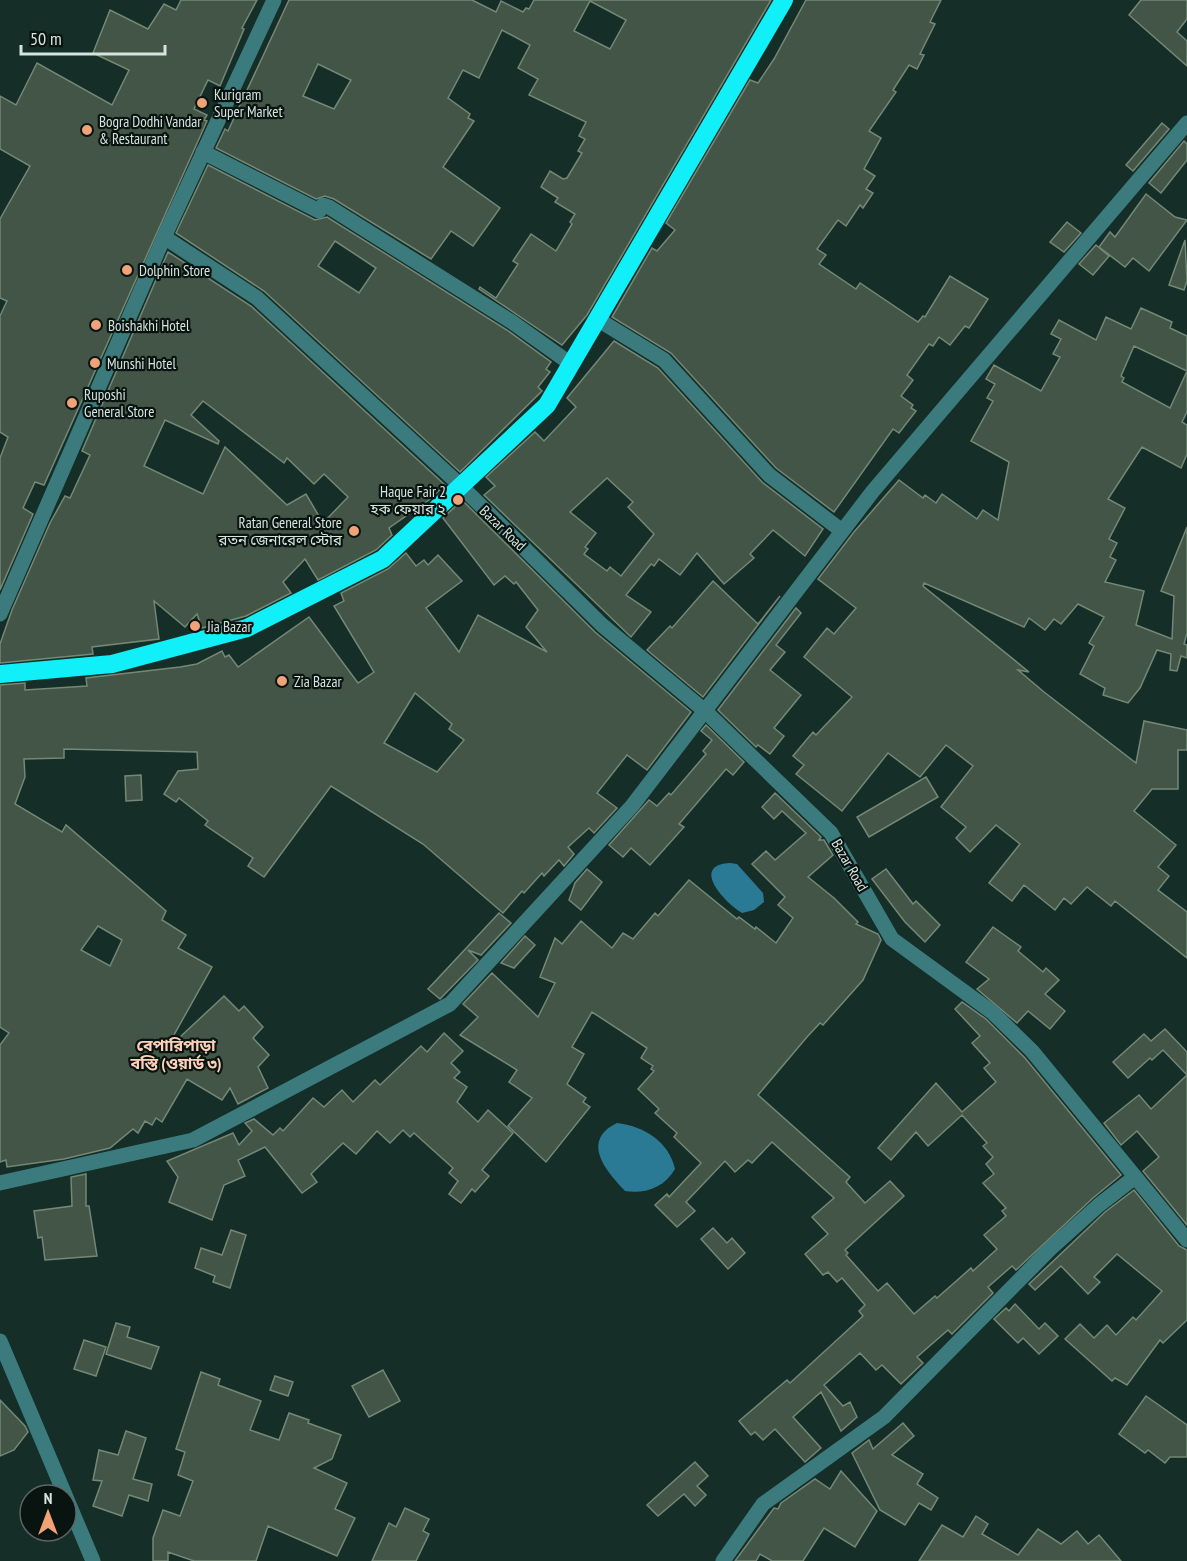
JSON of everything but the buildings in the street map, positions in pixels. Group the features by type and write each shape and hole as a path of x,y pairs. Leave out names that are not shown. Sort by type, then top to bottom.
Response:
{"highway":[{"path":"0,674 112,664 247,628 383,559 547,405 784,0"}],"street":[{"path":"0,614 164,237 274,0"},
{"path":"0,1183 193,1140 450,1004 632,806 873,491 1187,123"},
{"path":"203,152 319,211 322,205 329,207 512,322 571,364"},
{"name":"Bazar Road","path":"164,237 257,298 460,486 602,625 705,711 831,832 892,939 992,1012 1032,1051 1187,1240"},
{"path":"597,319 664,360 769,475 842,531"},
{"path":"723,1561 764,1504 885,1417 1050,1249 1099,1205 1135,1177"},
{"path":"0,1341 93,1561"}],"water":[{"path":"737,864 763,893 764,902 754,910 742,913 720,894 715,885 712,870 718,865"},
{"path":"617,1123 646,1132 661,1143 672,1159 675,1169 671,1176 660,1185 647,1190 625,1191 604,1165 598,1147 600,1138 606,1130"}],"place":[{"name":"Kurigram Super Market","path":"202,103"},
{"name":"Bogra Dodhi Vandar & Restaurant","path":"87,130"},
{"name":"Dolphin Store","path":"127,270"},
{"name":"Boishakhi Hotel","path":"96,325"},
{"name":"Munshi Hotel","path":"95,363"},
{"name":"Ruposhi General Store","path":"72,403"},
{"name":"Haque Fair 2 হক ফেয়ার ২","path":"458,500"},
{"name":"Ratan General Store রতন জেনারেল স্টোর","path":"354,531"},
{"name":"Jia Bazar","path":"195,626"},
{"name":"Zia Bazar","path":"282,681"}],"district":[{"name":"বেপারিপাড়া বস্তি (ওয়ার্ড ৩)","path":"176,1054"}]}
